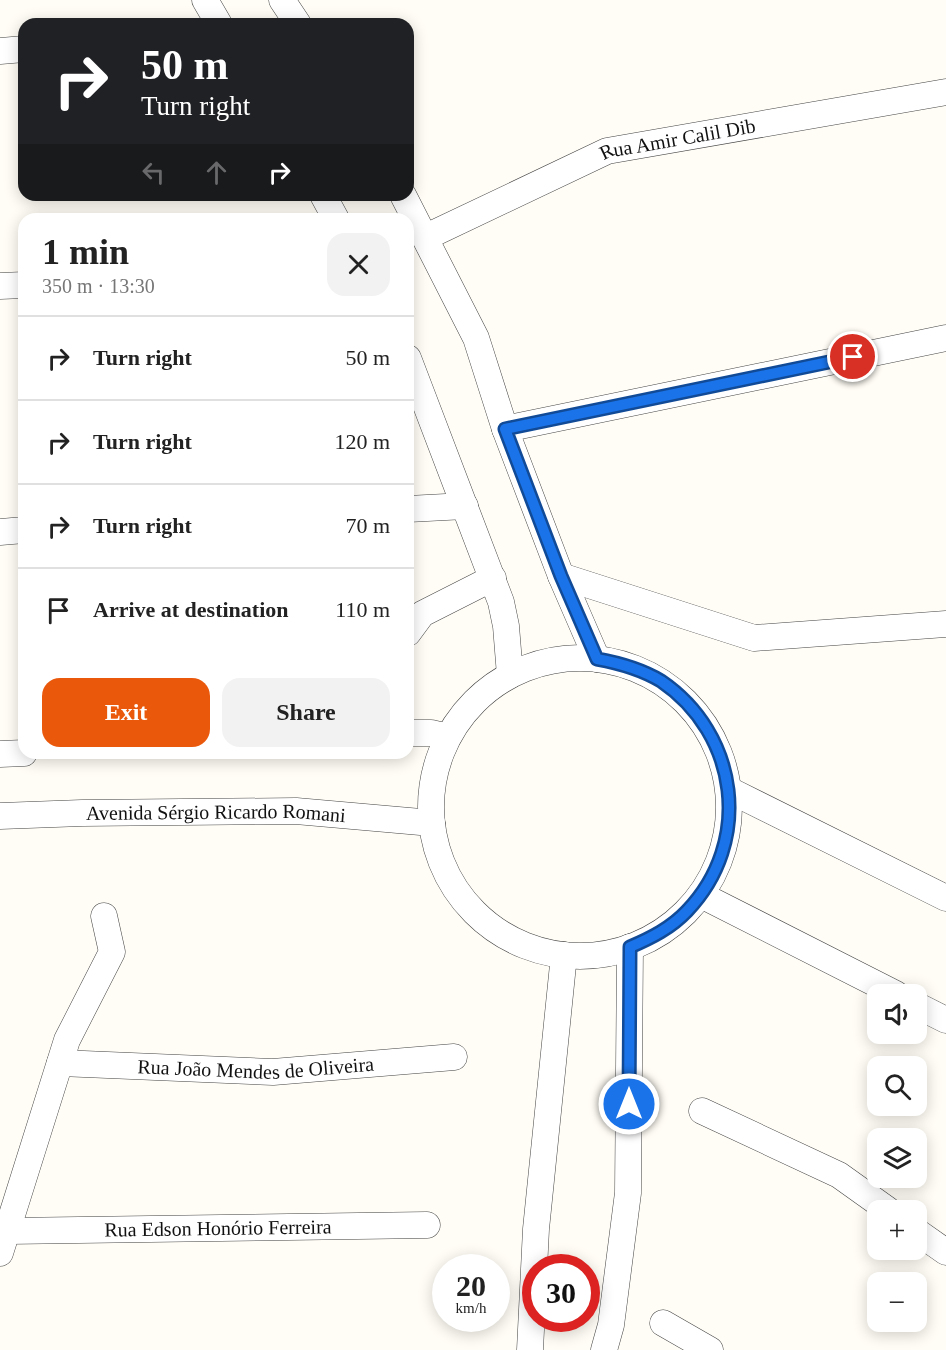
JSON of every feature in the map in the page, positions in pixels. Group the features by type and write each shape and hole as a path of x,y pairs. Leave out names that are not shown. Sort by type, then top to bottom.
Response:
{"street":[{"path":"205,0 216,18"},
{"path":"282,0 294,18"},
{"path":"0,51 18,50"},
{"name":"Rua Amir Calil Dib","path":"426,237 607,151 946,92"},
{"path":"414,215 476,338 505,429 561,576 597,659"},
{"path":"0,286 18,285"},
{"path":"505,429 946,338"},
{"path":"414,374 493,578 506,626 510,675"},
{"path":"414,509 465,506"},
{"path":"0,531 18,530"},
{"path":"561,576 754,638 946,624"},
{"path":"414,625 423,614 493,578"},
{"path":"597,659 629,666 659,681 693,710 707,727 717,747 729,790 730,812 722,856 713,876 701,895 669,927 651,938 609,953 564,955 542,951 501,933 467,904 443,866 436,845 431,801 433,779 448,737 474,701 491,687 510,675 552,660 597,659"},
{"path":"414,733 431,733 448,737"},
{"path":"0,754 18,753"},
{"path":"729,790 946,898"},
{"name":"Avenida Sérgio Ricardo Romani","path":"0,816 296,811 432,823"},
{"path":"701,895 876,984"},
{"path":"4,1242 68,1040 112,952 104,916"},
{"path":"604,1350 611,1325 628,1193 630,947"},
{"path":"530,1350 536,1229 564,955"},
{"path":"927,1010 946,1020"},
{"name":"Rua João Mendes de Oliveira","path":"60,1063 273,1072 453,1057"},
{"path":"702,1111 839,1175 874,1200"},
{"name":"Rua Edson Honório Ferreira","path":"4,1242 428,1225"},
{"path":"927,1239 946,1252"},
{"path":"663,1323 710,1350"}],"route":[{"path":"629,1104 630,947 669,927 701,895 713,876 722,856 727,834 730,812 729,790 717,747 707,727 677,694 639,670 597,659 561,576 505,429 853,357"}]}
